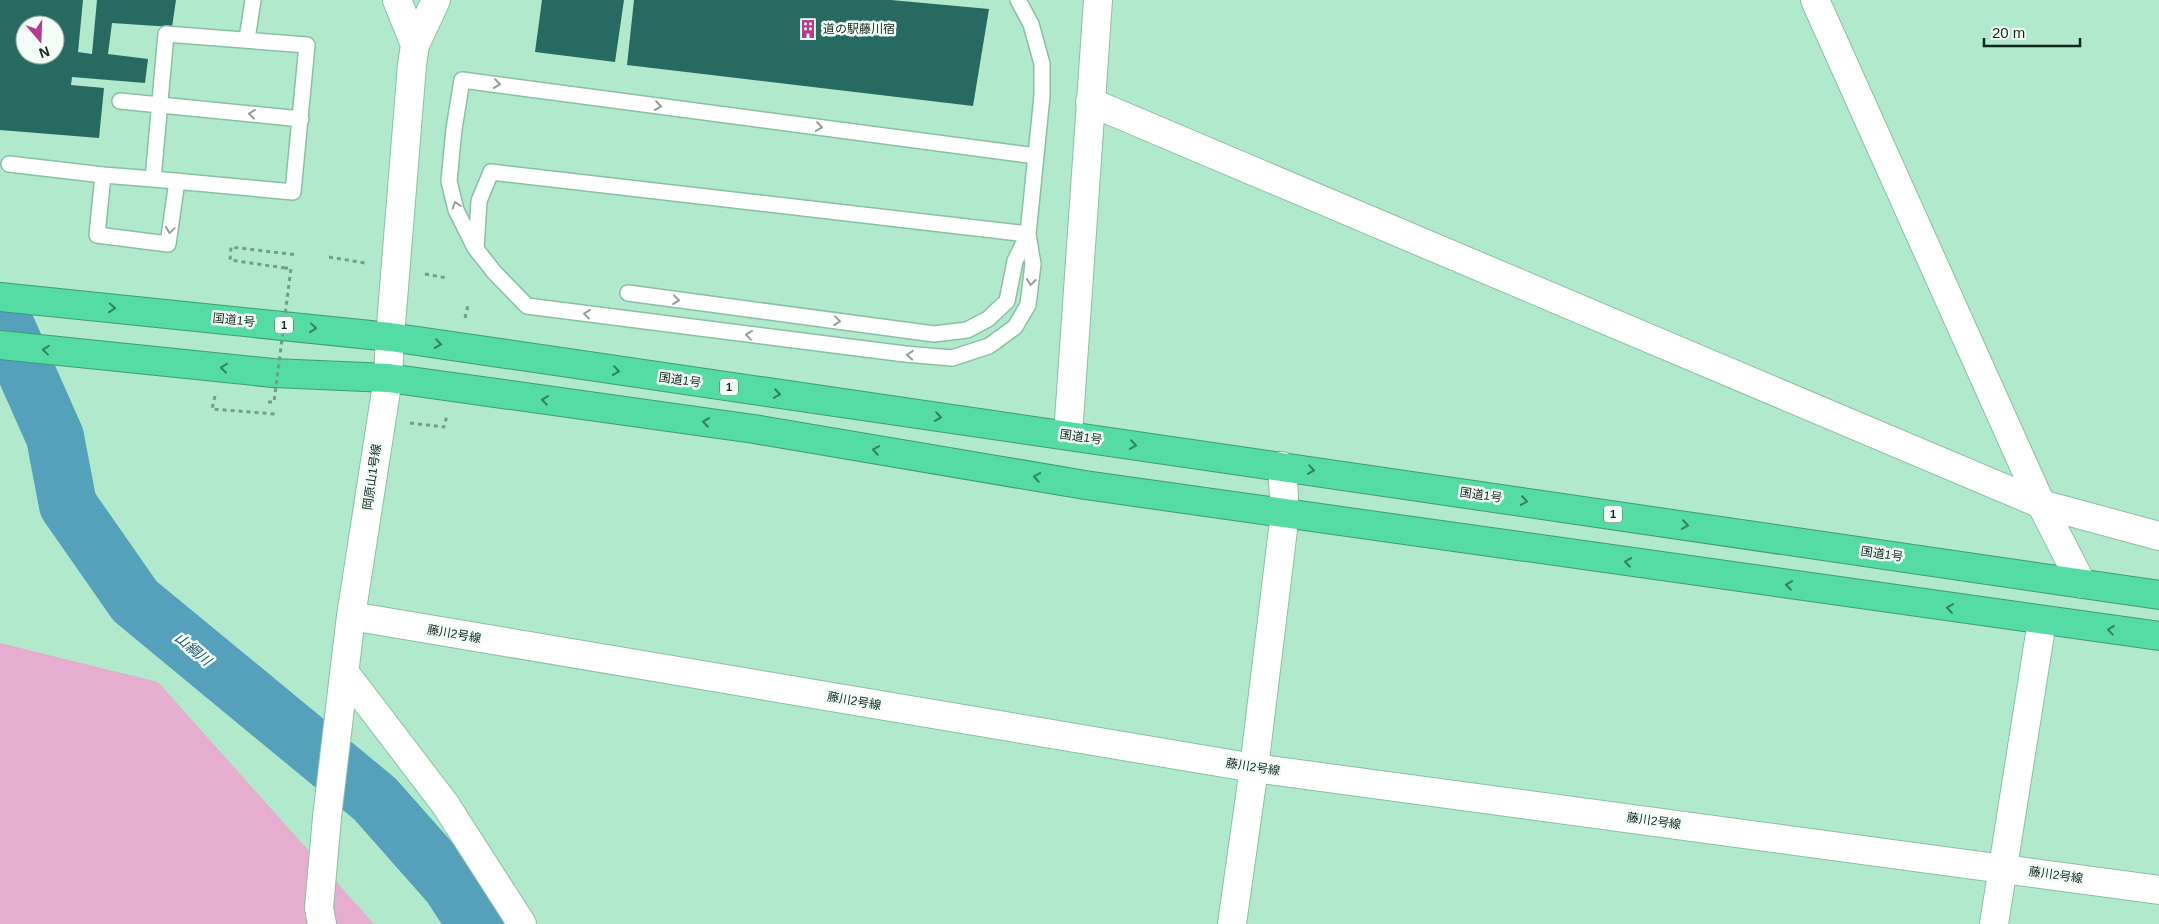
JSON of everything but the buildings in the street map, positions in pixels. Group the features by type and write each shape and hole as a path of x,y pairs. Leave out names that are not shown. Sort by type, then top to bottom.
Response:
{"highway":[{"name":"国道1号","path":"0,297 390,337 2159,595"},
{"path":"0,345 273,373 388,378 754,429 1085,485 2159,636"}],"street":[{"path":"397,0 415,45"},
{"path":"415,45 436,0"},
{"path":"1068,435 1098,0"},
{"path":"1814,0 2041,504 2082,584"},
{"name":"岡原山1号線","path":"322,924 319,908 327,817 350,626 388,378 415,45"},
{"path":"1090,102 2041,504 2159,536"},
{"path":"1232,924 1254,768 1285,512 1282,466"},
{"path":"1994,924 2042,621"},
{"name":"藤川2号線","path":"350,626 1254,768 2002,867 2159,890"},
{"path":"345,672 446,804 522,924"}],"lane":[{"path":"247,39 252,0"},
{"path":"1018,0 1031,24 1042,64 1036,156 1028,234 1033,264 1028,306 1015,327 989,346 952,358 851,348 527,306 494,272 476,249 456,210 449,181 454,129 462,80 1036,156"},
{"path":"10,164 153,180 293,192 307,45 166,34 153,180"},
{"path":"120,101 300,119"},
{"path":"476,249 479,200 491,172 1028,234"},
{"path":"103,175 97,235 168,244 177,181"},
{"path":"628,293 934,334 967,330 988,319 1007,301 1015,261 1028,234"}],"path":[{"path":"259,401 274,402 291,268 230,260 231,247 298,256"},
{"path":"224,397 215,396 212,409 275,414"}],"shaded area":[{"path":"0,643 158,682 374,924 0,924"}],"waterway":[{"name":"山綱川","path":"0,313 55,437 68,505 135,601 375,799 451,885 476,924"}],"place":[{"name":"道の駅藤川宿","path":"808,29"}]}
